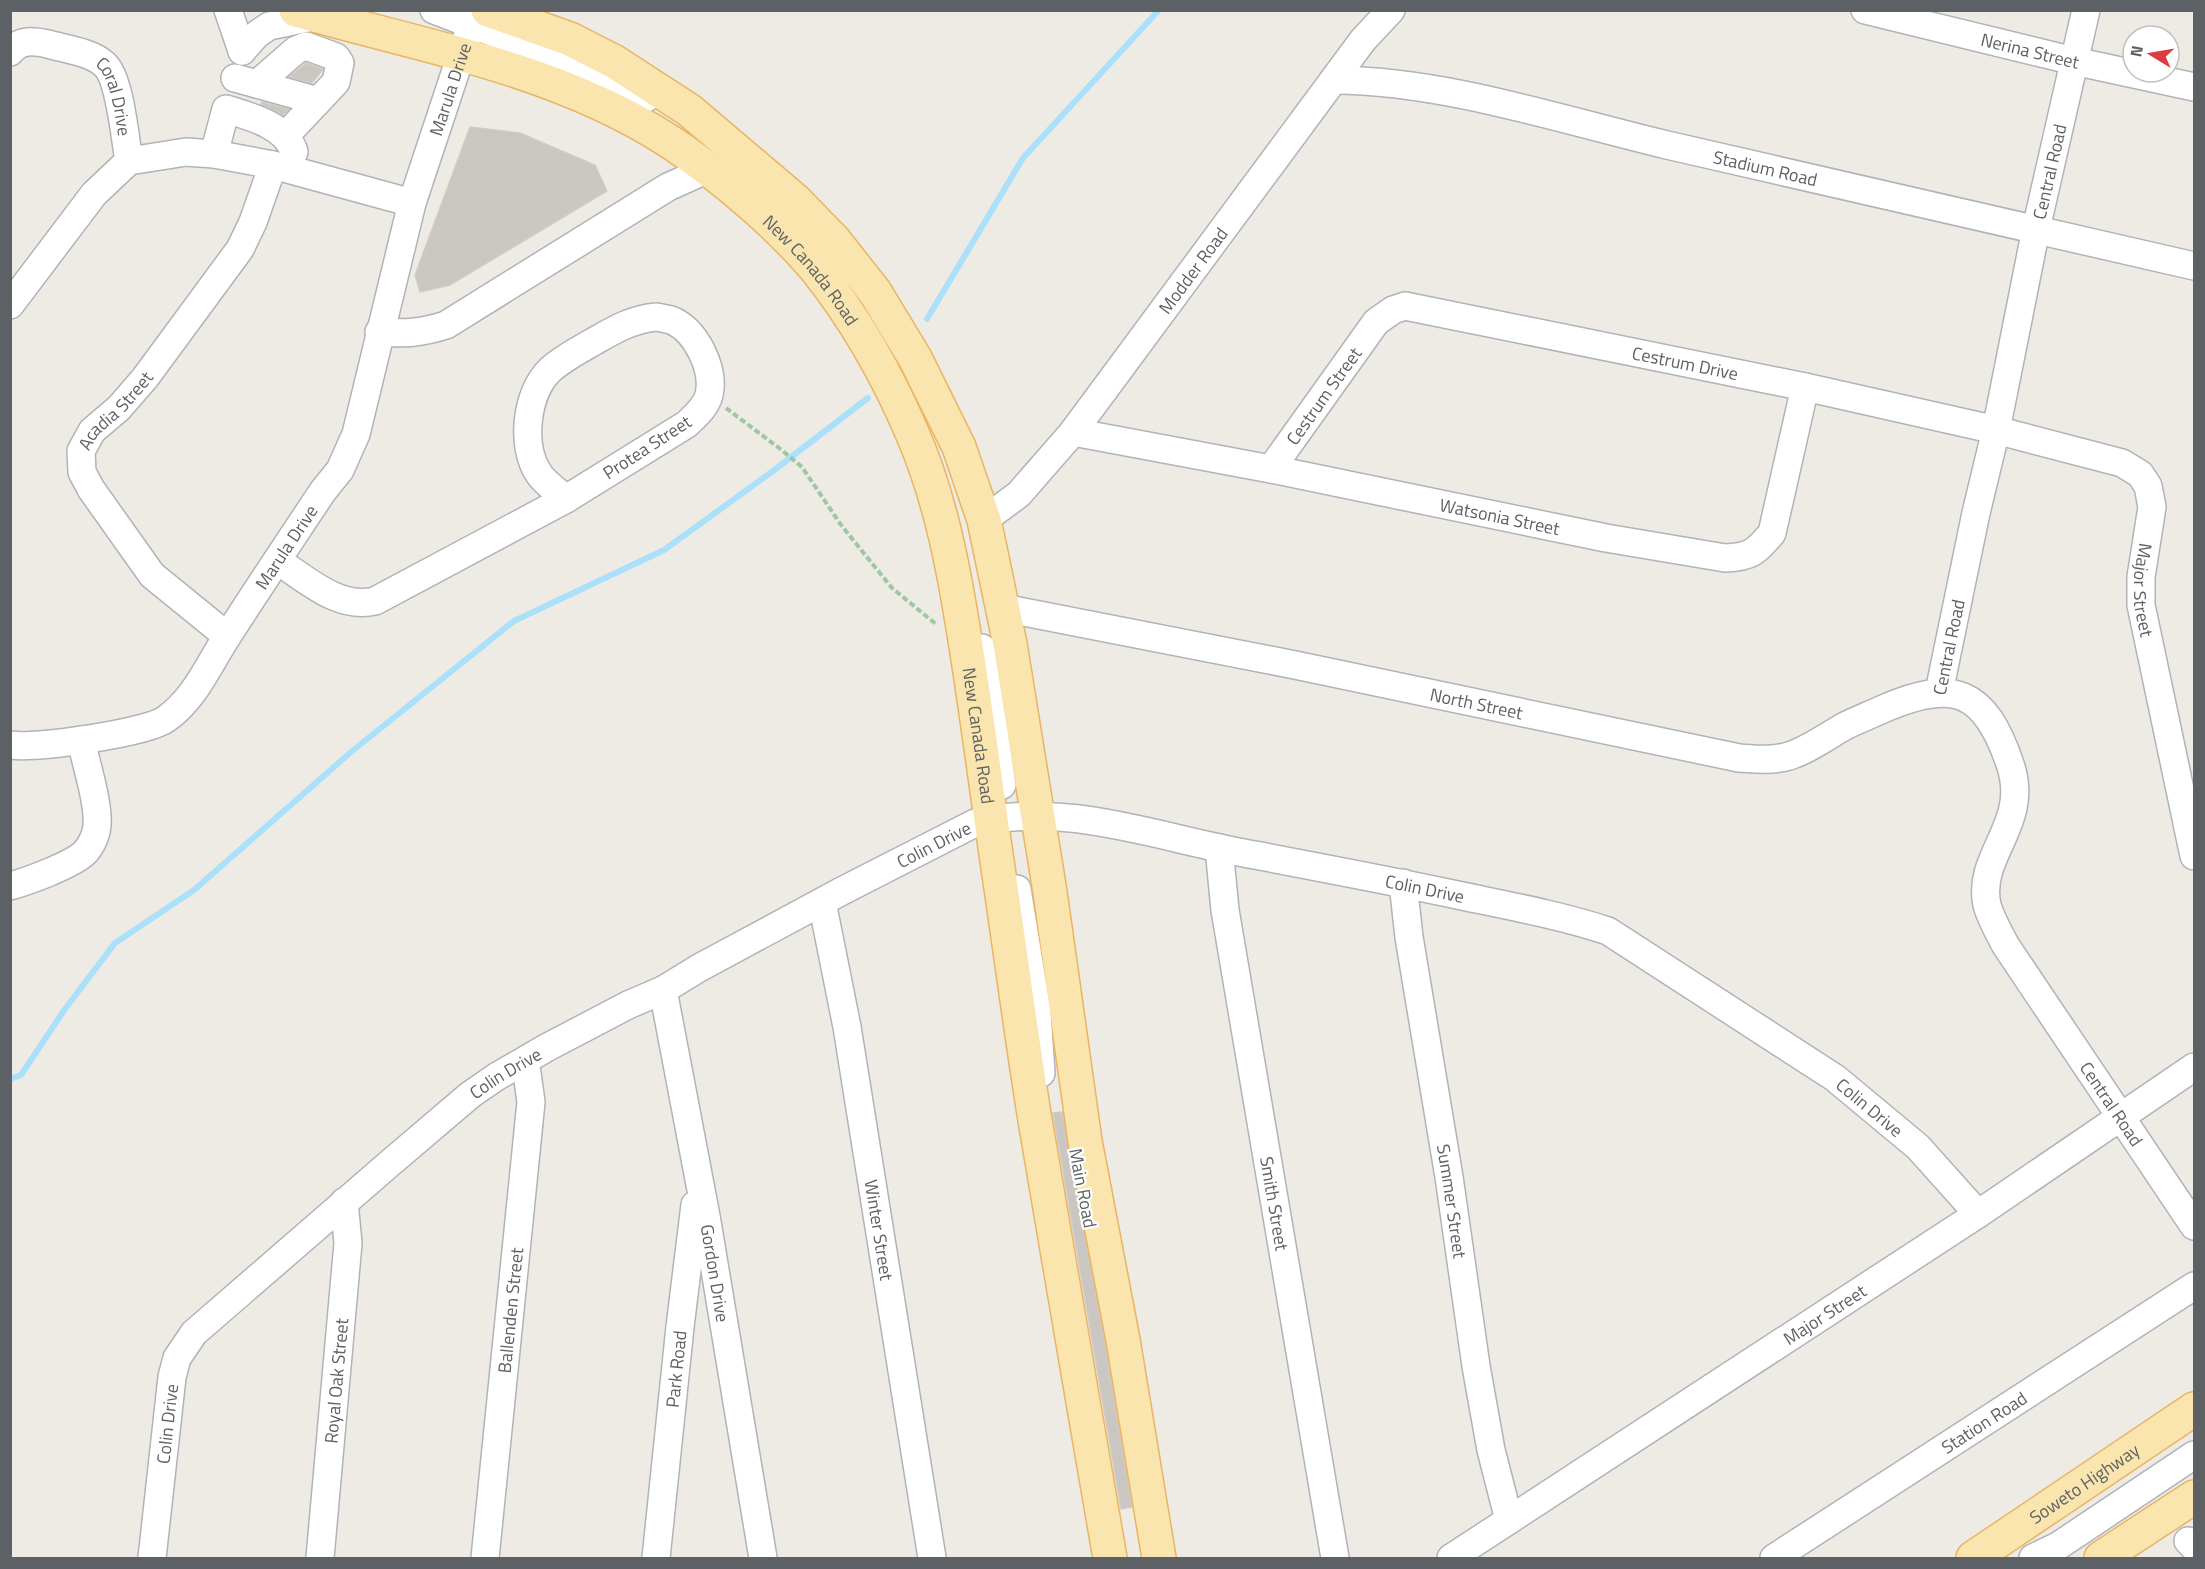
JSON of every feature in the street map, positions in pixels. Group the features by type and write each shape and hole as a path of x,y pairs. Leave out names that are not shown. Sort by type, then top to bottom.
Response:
{"main road":[{"name":"New Canada Road","path":"307,13 472,28 530,24 593,50 689,110 813,217 856,266 875,292 915,358 959,447 984,520 1003,608 1015,817"},
{"name":"New Canada Road","path":"472,28 553,84 605,105 680,148 708,169 816,269 856,325 888,382 924,460 951,555 967,651 1015,817"},
{"name":"Main Road","path":"1015,817 1035,1117 1110,1558"},
{"name":"Main Road","path":"1015,817 1085,1141 1159,1558"},
{"name":"Soweto Highway","path":"1973,1558 2194,1409"},
{"path":"2101,1558 2194,1497"}],"street":[{"path":"228,10 242,51 256,35 269,26 307,13"},
{"name":"New Canada Road","path":"350,10 472,28"},
{"name":"New Canada Road","path":"434,10 588,82 665,124 729,172 795,230 826,264 854,301 879,342 929,445 956,522 972,590 1015,817"},
{"name":"Modder Road","path":"984,520 1019,494 1073,432 1363,40 1391,10"},
{"name":"Nerina Street","path":"1864,10 1899,14 2074,61 2194,87"},
{"name":"Central Road","path":"2086,10 2036,229 1996,430 1976,513 1939,692 1971,701 1988,716 2001,737 2013,772 2016,802 2009,826 1987,880 1987,904 1994,924 2006,946 2194,1226"},
{"name":"Marula Drive","path":"10,746 34,746 81,740 153,725 166,720 191,695 227,636 323,491 340,470 356,434 412,203 472,28"},
{"name":"Coral Drive","path":"10,52 19,44 34,42 88,55 106,64 115,81 129,161"},
{"path":"285,136 336,82 340,63 336,57 306,46 246,81 318,101"},
{"name":"Stadium Road","path":"1334,80 1373,80 1472,97 1667,145 2194,266"},
{"path":"214,154 226,109 258,121 285,136 292,146 286,168"},
{"path":"10,305 94,194 129,161 186,152 214,154 286,168 412,203"},
{"name":"Acadia Street","path":"227,636 152,575 91,489 82,472 81,451 92,431 119,408 146,378 240,249 253,222 286,168"},
{"path":"379,332 406,334 446,325 668,187 708,169"},
{"name":"Cestrum Drive","path":"1376,322 1393,310 1414,306 1805,387 1996,430"},
{"path":"566,499 539,474 529,442 529,414 533,400 539,384 550,370 581,349 631,321 657,317 671,320 682,327 703,353 710,373 709,395"},
{"name":"Cestrum Street","path":"1271,469 1376,322"},
{"name":"Watsonia Street","path":"1073,432 1271,469 1606,538 1725,558 1742,557 1757,551 1773,533 1805,387"},
{"name":"Protea Street","path":"278,561 332,595 349,602 364,604 375,601 566,499 687,424 702,410 709,395"},
{"name":"Major Street","path":"1996,430 2122,462 2140,474 2148,486 2152,507 2141,577 2141,606 2194,856"},
{"name":"North Street","path":"1003,608 1295,665 1738,758 1767,759 1788,756 1847,725 1894,704 1939,692"},
{"path":"10,886 66,864 83,854 92,843 97,827 95,807 81,740"},
{"name":"Colin Drive","path":"152,1558 172,1377 177,1358 194,1333 470,1095 522,1063 628,1005 663,990 699,968 822,902 975,823 1015,817 1068,817 1403,883 1573,920 1608,932 1835,1078 1918,1147 1978,1214"},
{"name":"Main Road","path":"1015,817 1037,1012 1043,1117 1117,1558"},
{"name":"Main Road","path":"1015,817 1113,1344 1149,1558"},
{"name":"Smith Street","path":"1219,848 1225,910 1335,1558"},
{"name":"Summer Street","path":"1403,883 1411,949 1449,1177 1476,1366 1491,1450 1509,1520"},
{"name":"Winter Street","path":"822,902 847,1027 932,1558"},
{"name":"Gordon Drive","path":"663,990 763,1558"},
{"name":"Ballenden Street","path":"485,1558 531,1102 527,1073 522,1063"},
{"name":"Major Street","path":"1451,1558 1978,1214 2194,1067"},
{"name":"Park Road","path":"656,1558 698,1180"},
{"name":"Royal Oak Street","path":"320,1558 348,1243 344,1202"},
{"name":"Station Road","path":"1774,1558 2194,1286"},
{"name":"Soweto Highway","path":"2032,1558 2058,1546 2194,1455"},
{"path":"2058,1558 2141,1503 2194,1474"}],"path":[{"path":"709,395 802,467 841,525 892,588 967,651"}],"building":[{"path":"306,63 323,69 312,83 289,77"},
{"path":"262,102 289,109 283,115 261,104"},
{"path":"470,127 520,133 595,165 607,191 450,285 420,292 415,275"},
{"path":"1062,1112 1105,1343 1132,1507 1121,1509 1053,1113"}],"waterway":[{"path":"927,319 1023,158 1159,10"},
{"path":"10,1079 21,1075 65,1009 115,943 194,890 351,752 514,621 664,550 868,398"}]}
